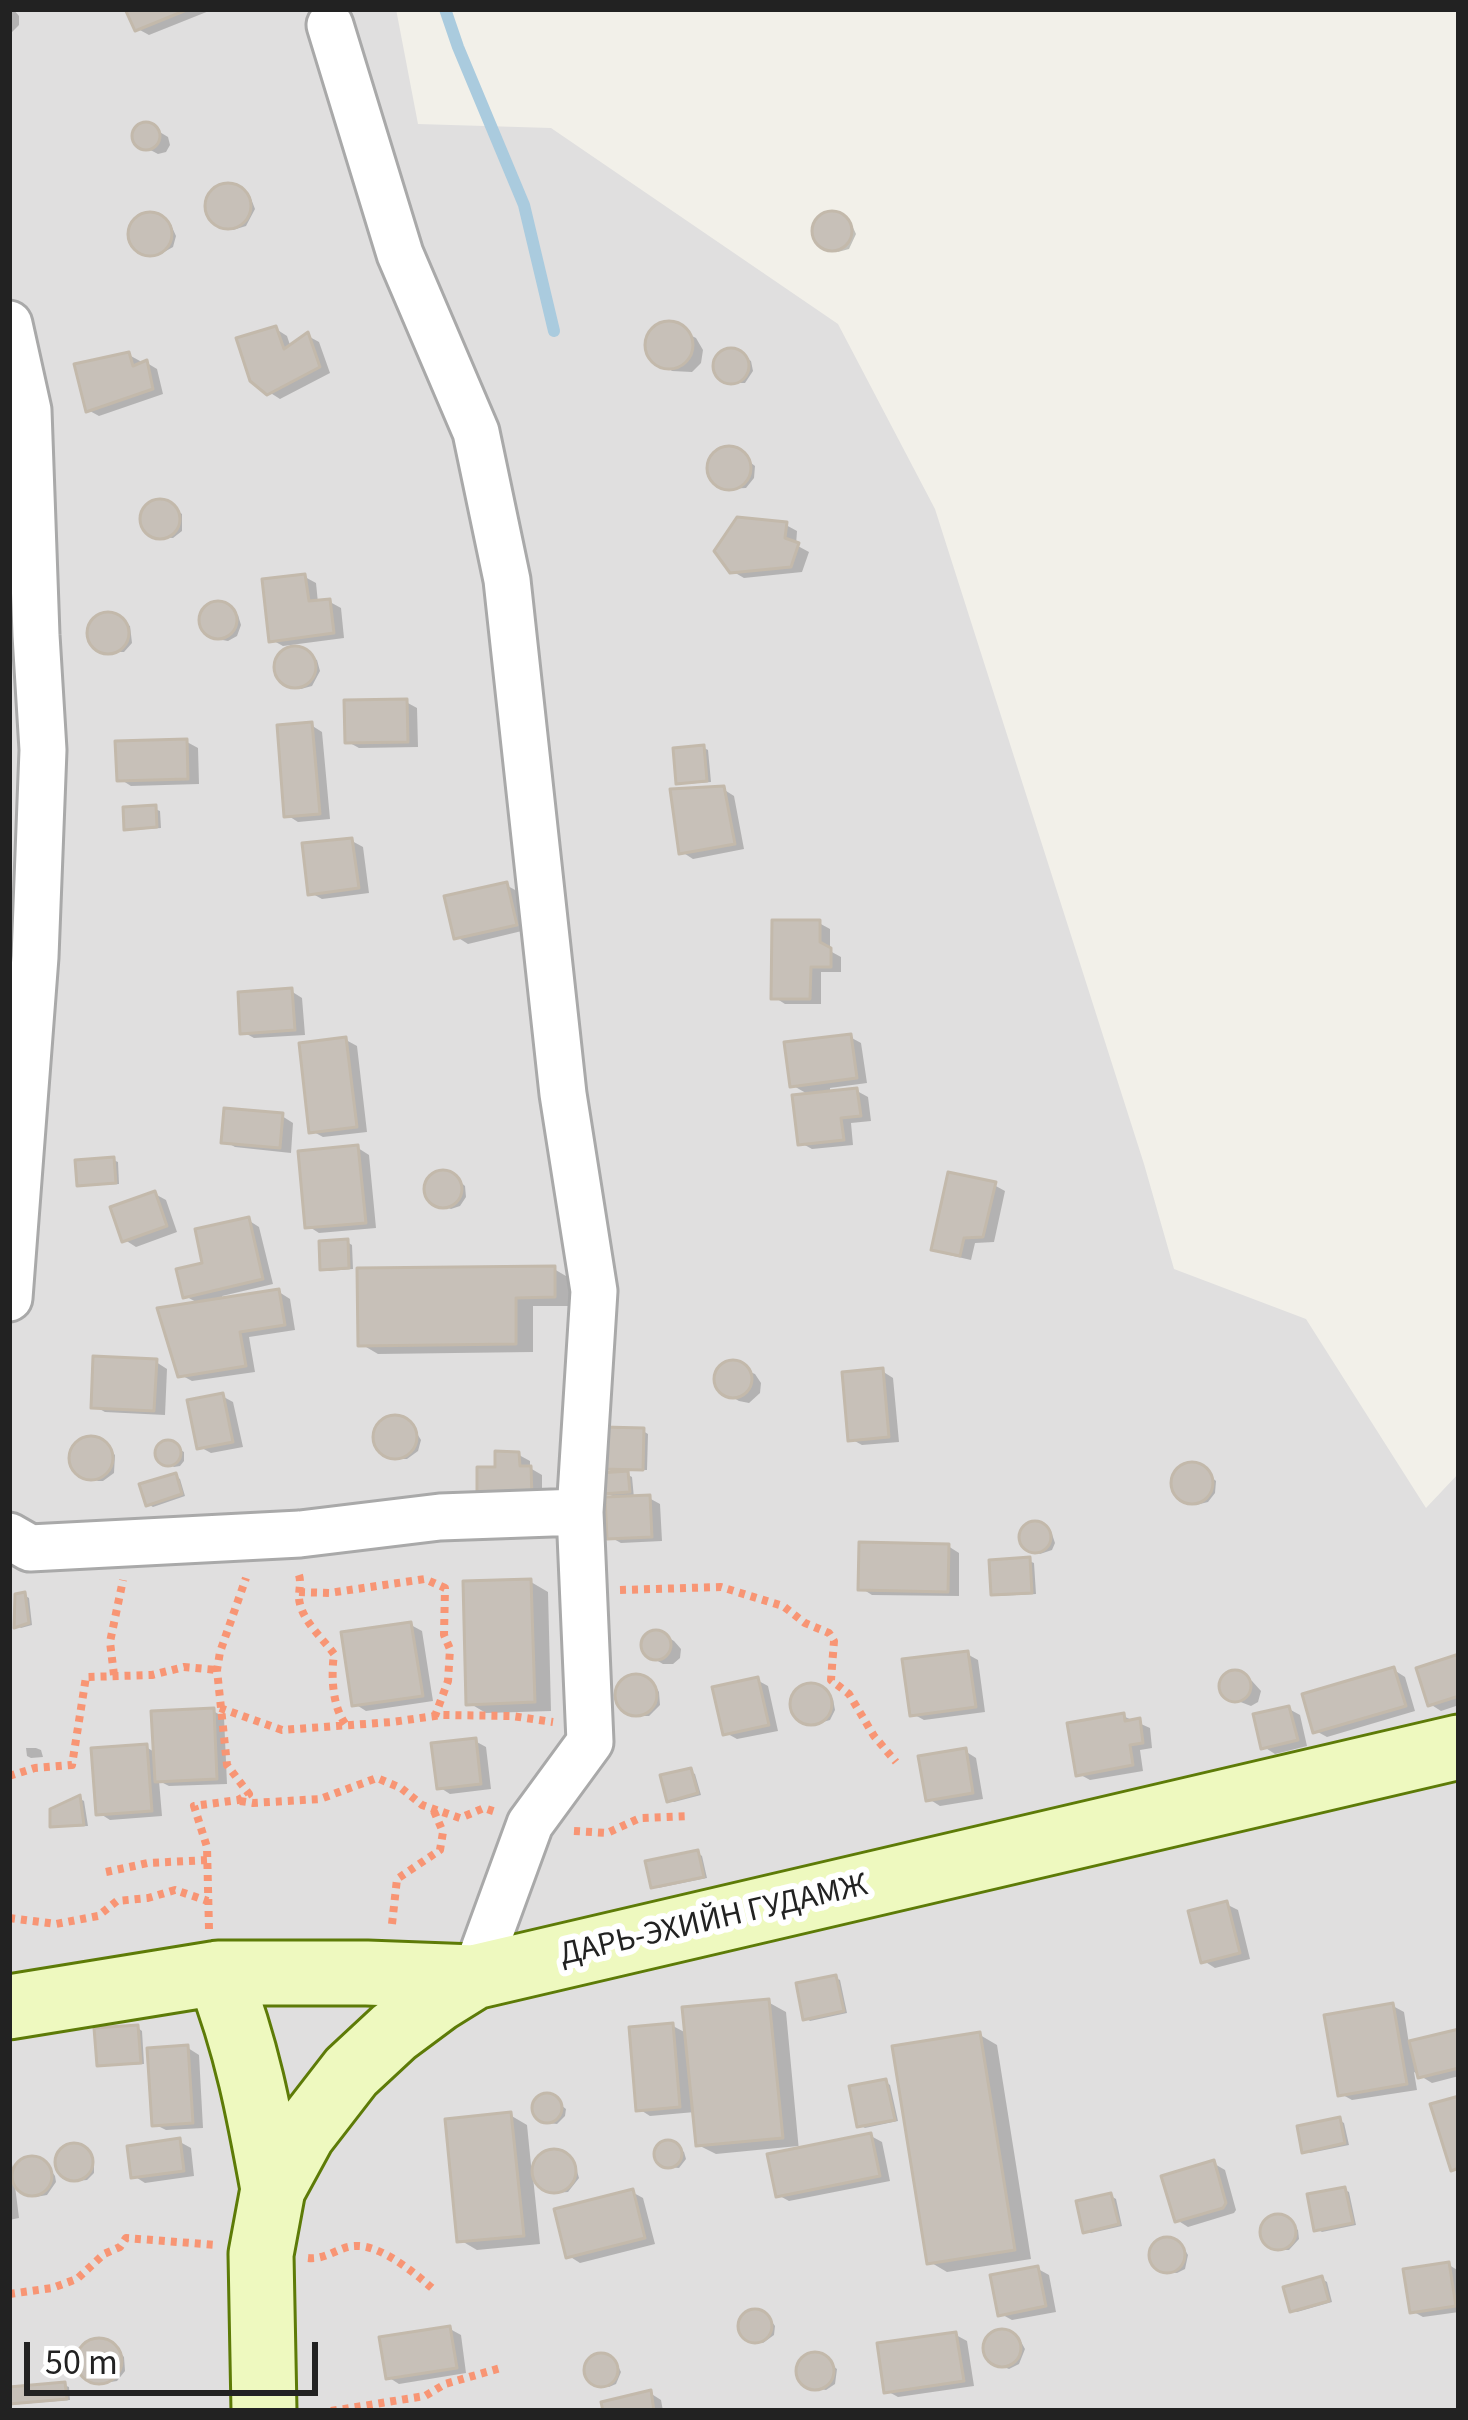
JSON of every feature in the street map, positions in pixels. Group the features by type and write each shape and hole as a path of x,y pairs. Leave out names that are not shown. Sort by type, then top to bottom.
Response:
{"main road":[{"name":"ДАРЬ-ЭХИЙН ГУДАМЖ","path":"254,2406 261,2254 273,2189 303,2134 351,2072 394,2032 474,1978 1454,1761"},
{"path":"9,2007 213,1974 474,1978"},
{"path":"213,1974 240,2030 273,2189"}],"street":[{"path":"330,25 400,254 476,432 507,580 563,1094 594,1291 580,1512 590,1742 530,1824 474,1978"},
{"path":"9,324 28,410 43,750 35,957 9,1298"},
{"path":"9,1536 30,1548 271,1535 440,1517 580,1512"}],"path":[{"path":"271,1535 302,1582 300,1608 334,1654 331,1676 340,1718 347,1726"},
{"path":"238,1800 249,1794 227,1765 217,1670 271,1535"},
{"path":"114,1676 110,1642 126,1567 124,1543"},
{"path":"299,1592 329,1593 425,1579 445,1588 448,1681 435,1716"},
{"path":"583,1585 616,1590 722,1587 784,1606 805,1623 830,1633 834,1641 831,1680 849,1694 896,1762"},
{"path":"9,1776 34,1768 72,1766 86,1677 152,1676 184,1667 217,1670"},
{"path":"220,1708 282,1730 435,1716 512,1716 565,1723 589,1713"},
{"path":"213,1974 206,1948 210,1925 207,1847 194,1806 320,1799 377,1778 401,1788 422,1805 460,1818 484,1808 556,1830 607,1833 640,1818 689,1816"},
{"path":"367,1973 393,1923 398,1879 440,1850 443,1832 433,1809"},
{"path":"106,1872 148,1863 208,1860"},
{"path":"9,1918 56,1924 98,1916 117,1901 175,1890 208,1901"},
{"path":"9,2294 77,2279 126,2238 188,2241"},
{"path":"261,2254 320,2259 356,2246 393,2257 433,2289"},
{"path":"331,2411 425,2396 445,2384 504,2367"}],"shaded area":[{"path":"9,9 396,9 418,124 551,128 838,324 935,509 1174,1269 1306,1319 1426,1508 1459,1473 1459,2411 9,2411"}],"building":[{"path":"125,9 189,9 135,31"},
{"path":"146,122 156,126 160,136 156,146 146,150 136,146 132,136 136,126"},
{"path":"228,183 244,190 251,206 244,222 228,229 212,222 205,206 212,190"},
{"path":"832,211 846,217 852,231 846,245 832,251 818,245 812,231 818,217"},
{"path":"150,212 165,219 172,234 165,249 150,256 135,249 128,234 135,219"},
{"path":"669,321 686,328 693,345 686,362 669,369 652,362 645,345 652,328"},
{"path":"276,326 284,349 308,332 320,367 267,395 250,381 236,338"},
{"path":"731,348 744,353 749,366 744,379 731,384 718,379 713,366 718,353"},
{"path":"129,352 133,366 147,360 153,389 86,412 74,364"},
{"path":"729,446 745,452 751,468 745,484 729,490 713,484 707,468 713,452"},
{"path":"160,499 174,505 180,519 174,533 160,539 146,533 140,519 146,505"},
{"path":"737,517 787,522 785,538 799,543 791,567 730,573 714,551"},
{"path":"305,574 309,601 330,599 334,633 269,642 262,579"},
{"path":"218,601 232,606 237,620 232,634 218,639 204,634 199,620 204,606"},
{"path":"108,612 123,618 129,633 123,648 108,654 93,648 87,633 93,618"},
{"path":"295,646 310,652 316,667 310,682 295,688 280,682 274,667 280,652"},
{"path":"407,699 408,742 345,743 344,700"},
{"path":"312,722 320,814 284,817 277,725"},
{"path":"187,739 188,779 117,781 115,741"},
{"path":"704,745 707,781 676,784 673,748"},
{"path":"724,786 735,844 679,854 670,789"},
{"path":"156,805 157,827 124,830 123,807"},
{"path":"352,838 359,888 308,895 302,843"},
{"path":"507,882 517,925 454,939 444,896"},
{"path":"772,920 820,920 820,942 831,948 831,967 811,967 810,999 771,999"},
{"path":"292,988 295,1030 240,1034 238,992"},
{"path":"851,1034 857,1078 790,1087 784,1042"},
{"path":"346,1037 357,1127 309,1133 299,1043"},
{"path":"857,1088 861,1116 841,1118 844,1140 798,1145 792,1095"},
{"path":"224,1108 283,1113 280,1148 221,1143"},
{"path":"358,1145 366,1223 305,1228 298,1151"},
{"path":"114,1157 116,1183 77,1186 75,1160"},
{"path":"443,1170 457,1175 462,1189 457,1203 443,1208 429,1203 424,1189 429,1175"},
{"path":"948,1172 996,1182 983,1237 964,1238 960,1256 931,1250"},
{"path":"155,1191 167,1226 122,1242 110,1207"},
{"path":"249,1217 263,1279 183,1298 176,1269 202,1263 195,1229"},
{"path":"348,1239 349,1268 320,1270 319,1241"},
{"path":"555,1266 555,1297 516,1298 516,1344 358,1346 357,1268"},
{"path":"279,1289 285,1325 240,1332 246,1366 178,1377 157,1308"},
{"path":"93,1356 157,1359 154,1411 91,1408"},
{"path":"733,1360 746,1366 752,1379 746,1392 733,1398 720,1392 714,1379 720,1366"},
{"path":"883,1368 889,1437 848,1441 842,1372"},
{"path":"223,1393 233,1442 197,1449 187,1400"},
{"path":"395,1415 410,1422 417,1437 410,1452 395,1459 380,1452 373,1437 380,1422"},
{"path":"603,1427 644,1428 643,1470 602,1469"},
{"path":"91,1436 106,1443 113,1458 106,1473 91,1480 76,1473 69,1458 76,1443"},
{"path":"168,1440 181,1453 168,1466 155,1453"},
{"path":"495,1451 519,1452 520,1466 531,1466 532,1497 477,1497 477,1467 495,1467"},
{"path":"1192,1462 1207,1468 1213,1483 1207,1498 1192,1504 1177,1498 1171,1483 1177,1468"},
{"path":"628,1471 630,1492 602,1494 600,1473"},
{"path":"176,1473 182,1494 146,1506 139,1484"},
{"path":"650,1495 652,1537 607,1539 605,1497"},
{"path":"1035,1521 1047,1525 1051,1537 1047,1549 1035,1553 1023,1549 1019,1537 1023,1525"},
{"path":"859,1542 949,1544 948,1592 858,1590"},
{"path":"1030,1557 1032,1593 991,1595 989,1560"},
{"path":"531,1579 535,1702 466,1705 463,1581"},
{"path":"25,1592 29,1623 14,1628 15,1594"},
{"path":"411,1622 423,1696 352,1706 341,1632"},
{"path":"656,1630 667,1634 671,1645 667,1656 656,1660 645,1656 641,1645 645,1634"},
{"path":"968,1651 976,1707 910,1716 902,1659"},
{"path":"1459,1654 1459,1696 1428,1706 1416,1668"},
{"path":"1394,1667 1406,1706 1313,1733 1302,1694"},
{"path":"1235,1670 1246,1675 1251,1686 1246,1697 1235,1702 1224,1697 1219,1686 1224,1675"},
{"path":"636,1674 651,1680 657,1695 651,1710 636,1716 621,1710 615,1695 621,1680"},
{"path":"758,1677 769,1725 723,1735 712,1687"},
{"path":"811,1683 826,1689 832,1704 826,1719 811,1725 796,1719 790,1704 796,1689"},
{"path":"1289,1706 1298,1740 1261,1749 1253,1714"},
{"path":"214,1708 217,1779 155,1782 151,1711"},
{"path":"1124,1713 1125,1721 1140,1718 1143,1743 1130,1745 1133,1765 1076,1776 1067,1723"},
{"path":"476,1738 481,1784 437,1789 431,1743"},
{"path":"147,1744 152,1811 96,1815 91,1748"},
{"path":"966,1748 973,1793 926,1801 918,1756"},
{"path":"691,1768 698,1793 667,1802 660,1775"},
{"path":"80,1795 84,1825 50,1827 50,1809"},
{"path":"698,1850 704,1877 651,1888 645,1861"},
{"path":"1227,1901 1240,1953 1201,1963 1188,1911"},
{"path":"836,1975 844,2011 803,2020 796,1983"},
{"path":"769,1999 783,2138 696,2146 682,2007"},
{"path":"1393,2003 1407,2084 1338,2096 1324,2015"},
{"path":"673,2023 680,2107 636,2111 629,2027"},
{"path":"138,2025 141,2063 97,2066 94,2028"},
{"path":"1459,2029 1459,2068 1418,2078 1409,2041"},
{"path":"980,2032 1015,2250 927,2264 892,2046"},
{"path":"188,2045 193,2123 152,2126 147,2048"},
{"path":"886,2079 895,2120 857,2127 849,2086"},
{"path":"547,2093 558,2097 562,2108 558,2119 547,2123 536,2119 532,2108 536,2097"},
{"path":"1459,2096 1459,2168 1451,2171 1430,2104"},
{"path":"511,2112 524,2236 457,2242 445,2119"},
{"path":"1340,2117 1345,2143 1302,2153 1297,2126"},
{"path":"871,2133 880,2176 776,2197 767,2154"},
{"path":"180,2138 184,2171 131,2178 127,2146"},
{"path":"668,2140 678,2144 682,2154 678,2164 668,2168 658,2164 654,2154 658,2144"},
{"path":"74,2143 87,2149 93,2162 87,2175 74,2181 61,2175 55,2162 61,2149"},
{"path":"554,2149 569,2156 576,2171 569,2186 554,2193 539,2186 532,2171 539,2156"},
{"path":"32,2156 46,2162 52,2176 46,2190 32,2196 18,2190 12,2176 18,2162"},
{"path":"1214,2160 1226,2203 1223,2208 1175,2222 1161,2176"},
{"path":"1345,2187 1353,2223 1314,2231 1307,2194"},
{"path":"633,2189 645,2238 566,2258 554,2209"},
{"path":"1111,2193 1119,2224 1083,2233 1076,2201"},
{"path":"1278,2214 1291,2219 1296,2232 1291,2245 1278,2250 1265,2245 1260,2232 1265,2219"},
{"path":"1167,2237 1179,2243 1185,2255 1179,2267 1167,2273 1155,2267 1149,2255 1155,2243"},
{"path":"1449,2262 1456,2306 1410,2313 1403,2269"},
{"path":"1038,2266 1046,2306 998,2316 990,2275"},
{"path":"1322,2276 1329,2301 1290,2312 1283,2287"},
{"path":"755,2309 767,2314 772,2326 767,2338 755,2343 743,2338 738,2326 743,2314"},
{"path":"450,2326 457,2368 386,2379 379,2337"},
{"path":"1002,2329 1016,2334 1021,2348 1016,2362 1002,2367 988,2362 983,2348 988,2334"},
{"path":"956,2332 964,2381 884,2393 877,2343"},
{"path":"99,2338 115,2345 122,2361 115,2377 99,2384 83,2377 76,2361 83,2345"},
{"path":"815,2352 829,2357 834,2371 829,2385 815,2390 801,2385 796,2371 801,2357"},
{"path":"601,2353 613,2358 618,2370 613,2382 601,2387 589,2382 584,2370 589,2358"},
{"path":"65,2382 67,2399 9,2404 9,2387"},
{"path":"651,2390 654,2411 603,2411 601,2402"}],"waterway":[{"path":"445,9 524,205 554,331"}]}
